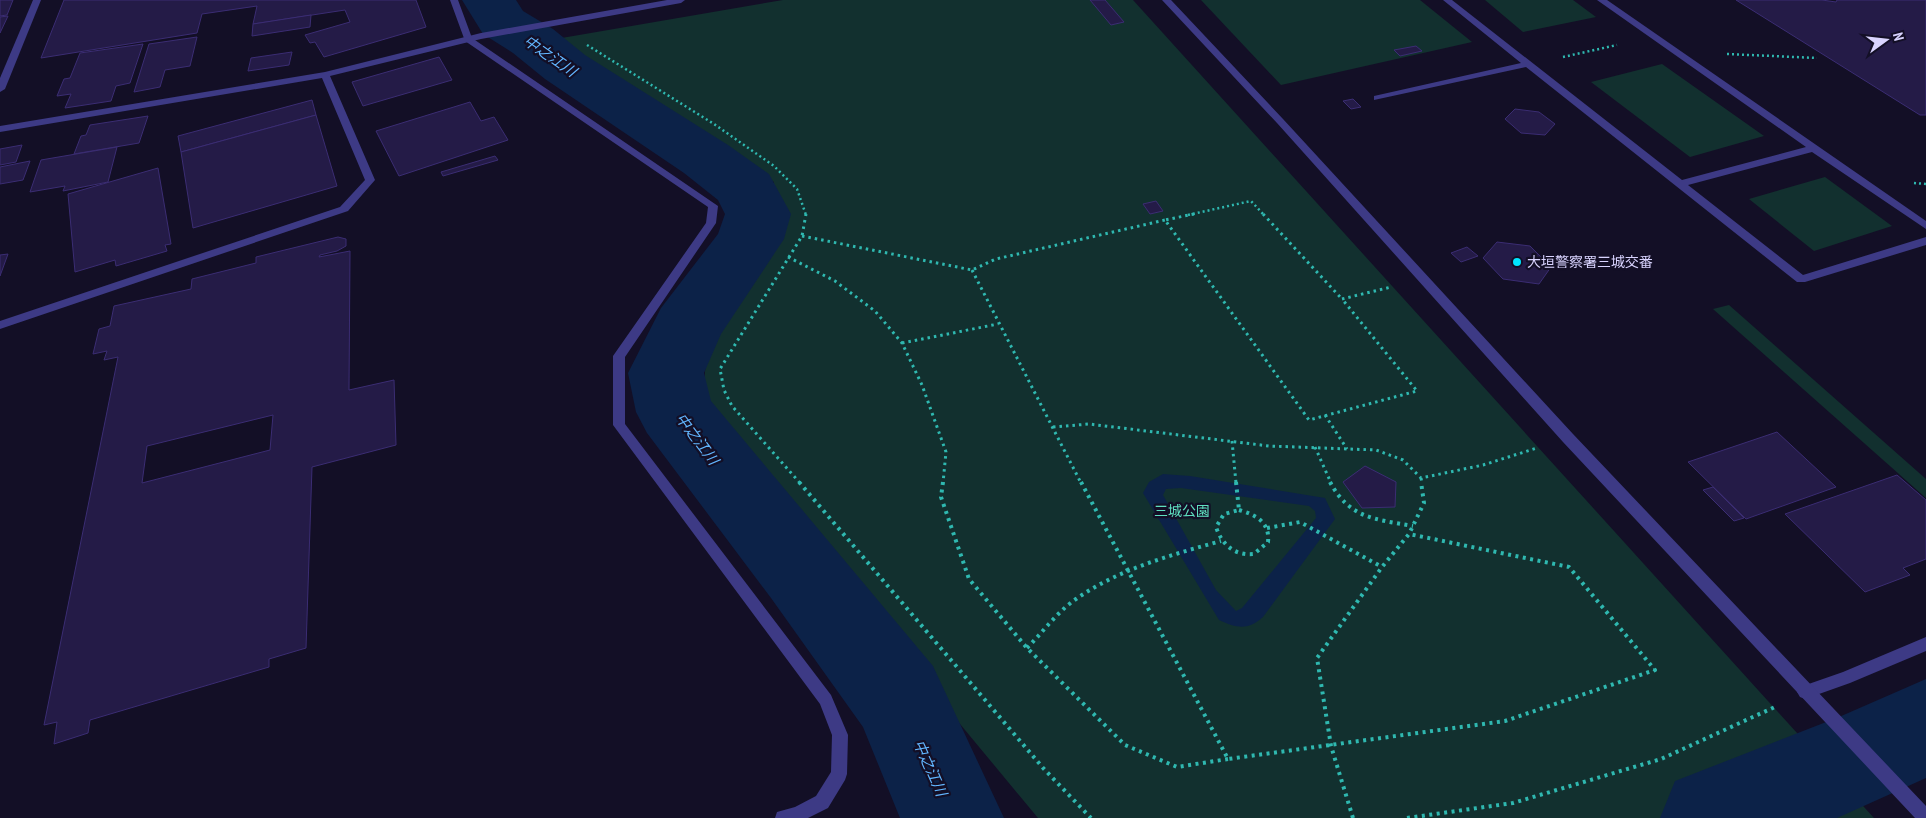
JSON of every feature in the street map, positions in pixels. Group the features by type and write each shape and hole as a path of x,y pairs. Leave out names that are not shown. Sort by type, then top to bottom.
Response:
{"street":[{"path":"0,89 37,0"},
{"path":"454,0 474,37 713,206 711,223 619,356 620,425 826,700 840,735 838,774 822,802 797,815 783,818"},
{"path":"0,129 325,75 474,37 681,0"},
{"path":"1166,0 1568,438 1922,817"},
{"path":"1447,0 1801,279 1926,241"},
{"path":"1601,0 1926,226"},
{"path":"1377,98 1528,64"},
{"path":"0,325 344,209 370,180 325,75"},
{"path":"1680,184 1814,148"},
{"path":"1805,692 1845,678 1926,644"}],"path":[{"path":"557,23 599,54 714,124 774,166 797,189 806,213 802,236 720,369 724,390 732,406 859,550 1044,769 1091,818"},
{"path":"1528,64 1655,36"},
{"path":"1722,54 1817,58"},
{"path":"802,236 972,270 996,259 1165,220 1252,201 1342,299 1416,391 1309,420 1165,220"},
{"path":"788,257 834,281 875,311 902,343 922,385 946,452 941,497 969,579 1027,648 1125,745 1176,767 1331,746 1505,721 1655,670 1570,567 1409,534"},
{"path":"972,270 998,324 1127,571 1228,759"},
{"path":"1342,299 1424,280"},
{"path":"902,343 998,324"},
{"path":"1325,415 1347,449"},
{"path":"1053,427 1089,424 1269,446 1376,450 1403,460 1421,478 1424,503 1409,534 1382,567 1317,658 1331,746 1353,818"},
{"path":"1421,478 1483,465 1568,438"},
{"path":"1232,441 1240,510"},
{"path":"1315,447 1328,478 1343,502 1362,515 1413,526"},
{"path":"1240,510 1256,516 1267,528 1268,542 1258,552 1242,554 1234,552 1221,541 1216,527 1218,520 1224,514 1240,510"},
{"path":"1267,528 1300,522 1382,567"},
{"path":"1027,648 1075,600 1127,571 1163,557 1221,541"},
{"path":"1407,818 1513,803 1661,759 1767,711"}],"green space":[{"name":"三城公園","path":"783,0 1133,0 1874,818 1038,818 702,413 708,331 771,258 774,182 550,40"},
{"path":"1201,0 1420,0 1472,42 1281,85"},
{"path":"1485,0 1573,0 1596,17 1523,32"},
{"path":"1662,64 1764,136 1690,157 1591,82"},
{"path":"1825,177 1892,226 1814,251 1749,199"},
{"path":"1729,305 1926,479 1926,498 1713,309"},
{"path":"1926,688 1926,734 1896,701"}],"water":[{"path":"1163,474 1190,476 1325,498 1335,519 1263,617 1247,626 1231,625 1219,620 1143,493 1149,482","holes":["1181,488 1309,506 1315,511 1316,518 1242,608 1236,611 1216,590 1163,495 1166,489"]}],"building":[{"path":"0,0 13,0 7,15 0,16"},
{"path":"64,0 416,0 426,27 324,57 315,42 310,43 305,35 350,22 345,10 253,24 257,6 202,14 197,33 41,58"},
{"path":"1090,0 1105,0 1124,22 1111,25"},
{"path":"1736,0 1822,0 1836,2 1837,0 1926,0 1926,115 1920,115"},
{"path":"311,15 310,27 252,36 253,24"},
{"path":"8,16 0,33 0,17"},
{"path":"197,37 190,66 165,70 160,87 134,92 149,44"},
{"path":"143,44 130,83 116,86 111,101 65,108 71,94 57,96 64,79 70,78 80,53"},
{"path":"1416,46 1422,51 1400,56 1394,50"},
{"path":"292,52 289,65 248,71 251,58"},
{"path":"439,57 452,80 363,106 352,82"},
{"path":"1353,99 1361,107 1351,109 1343,101"},
{"path":"312,100 316,115 181,152 178,136"},
{"path":"470,102 481,121 494,117 508,140 399,176 376,131"},
{"path":"1515,109 1539,112 1555,124 1545,135 1521,133 1505,119"},
{"path":"316,115 337,186 193,228 181,152"},
{"path":"148,116 139,143 74,154 81,136 86,135 90,125"},
{"path":"22,145 16,162 0,165 0,149"},
{"path":"117,147 108,182 63,191 65,186 30,192 41,160"},
{"path":"495,156 498,160 443,176 441,172"},
{"path":"30,161 23,180 0,184 0,167"},
{"path":"158,168 171,244 165,245 167,251 116,266 115,260 75,272 68,194"},
{"path":"1156,201 1163,211 1150,214 1143,204"},
{"path":"338,237 346,239 346,246 319,257 350,251 349,390 394,380 396,445 312,467 306,648 269,659 269,667 90,720 88,733 54,744 57,722 44,725 118,357 104,360 107,351 93,354 99,329 110,326 114,306 191,289 192,279 256,263 256,257","holes":["273,415 270,450 142,483 147,446"]},
{"name":"大垣警察署三城交番","path":"1497,242 1530,246 1551,267 1539,284 1503,279 1483,258"},
{"path":"1467,247 1478,256 1461,262 1451,253"},
{"path":"8,254 0,276 0,255"},
{"path":"1777,432 1836,487 1746,519 1688,462"},
{"path":"1365,466 1396,482 1395,507 1362,508 1343,482"},
{"path":"1897,475 1926,500 1926,559 1903,568 1910,575 1865,592 1785,514"},
{"path":"1713,487 1744,518 1734,521 1703,490"}],"waterway":[{"name":"中之江川","path":"489,0 502,22 533,41 565,67 706,159 746,189 758,214 750,239 687,327 666,373 675,412 802,571 899,698 952,818"},
{"path":"1712,818 1866,756 1926,726"}],"place":[{"name":"大垣警察署三城交番","path":"1517,262"}]}
